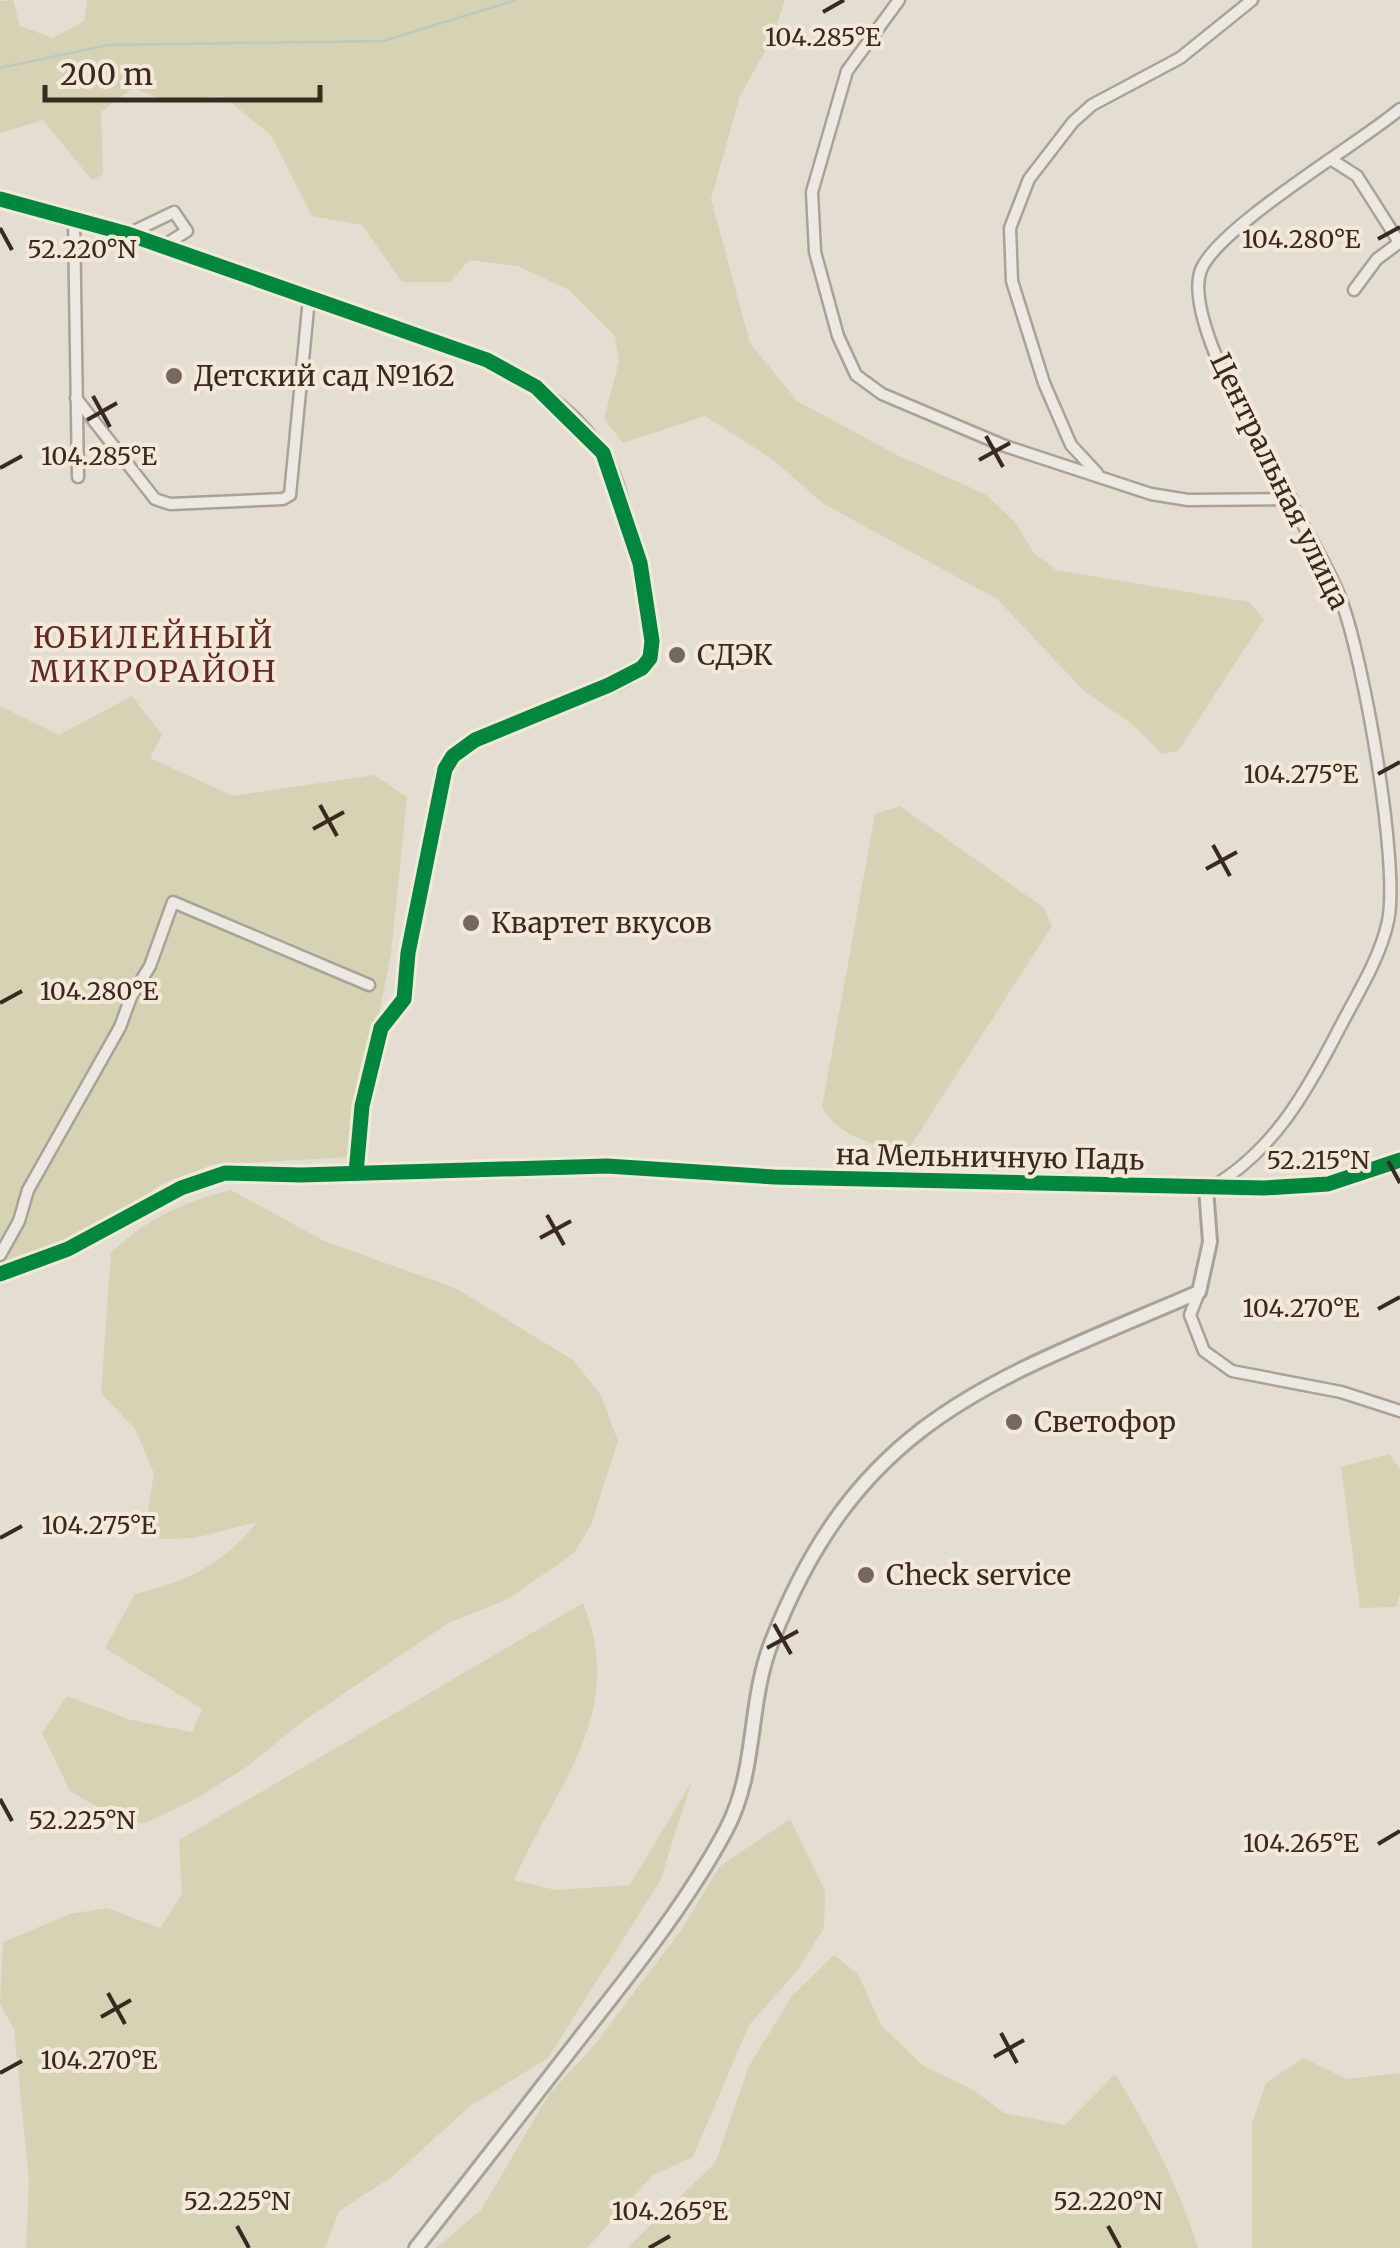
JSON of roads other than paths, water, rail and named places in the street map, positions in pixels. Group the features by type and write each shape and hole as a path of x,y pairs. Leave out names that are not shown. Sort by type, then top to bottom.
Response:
{"street":[{"path":"899,0 847,70 812,192 815,252 849,363 865,384 1004,446 1151,494 1188,500 1292,499"},
{"path":"1100,476 1071,446 1044,383 1012,281 1010,228 1030,179 1072,122 1092,106 1180,58 1252,0"},
{"name":"Центральная улица","path":"1208,1188 1261,1152 1308,1088 1378,950 1392,894 1376,764 1350,624 1292,499 1221,369 1200,314 1197,287 1210,255 1235,227 1400,109"},
{"path":"1332,160 1357,176 1399,242 1377,259 1354,290"},
{"path":"0,199 128,234 503,367 536,387 577,424 612,469 640,563 652,640 650,658 642,668 475,740 453,756 445,769 408,953 404,999 381,1028 362,1106 356,1173"},
{"path":"128,234 174,212 180,215 186,230 163,246"},
{"path":"74,221 78,478"},
{"path":"76,397 156,499 170,504 283,499 290,496 309,298"},
{"path":"0,1255 19,1222 28,1190 150,966 173,902 369,984"},
{"name":"на Мельничную Падь","path":"0,1274 68,1250 205,1178 225,1172 356,1173 575,1166 774,1177 1208,1188 1328,1184 1400,1160"},
{"path":"1208,1188 1210,1242 1190,1315 1204,1351 1232,1371 1341,1392 1400,1411"},
{"path":"416,2248 640,1962 726,1831 750,1771 753,1701 770,1645 818,1544 858,1486 892,1450 1000,1378 1199,1292"}],"waterway":[{"path":"0,68 108,45 383,41 516,0"}],"place":[{"name":"Детский сад №162","path":"174,376"},
{"name":"СДЭК","path":"677,655"},
{"name":"Квартет вкусов","path":"471,923"},
{"name":"Светофор","path":"1014,1422"},
{"name":"Check service","path":"866,1575"}],"district":[{"name":"ЮБИЛЕЙНЫЙ МИКРОРАЙОН","path":"154,654"}]}
